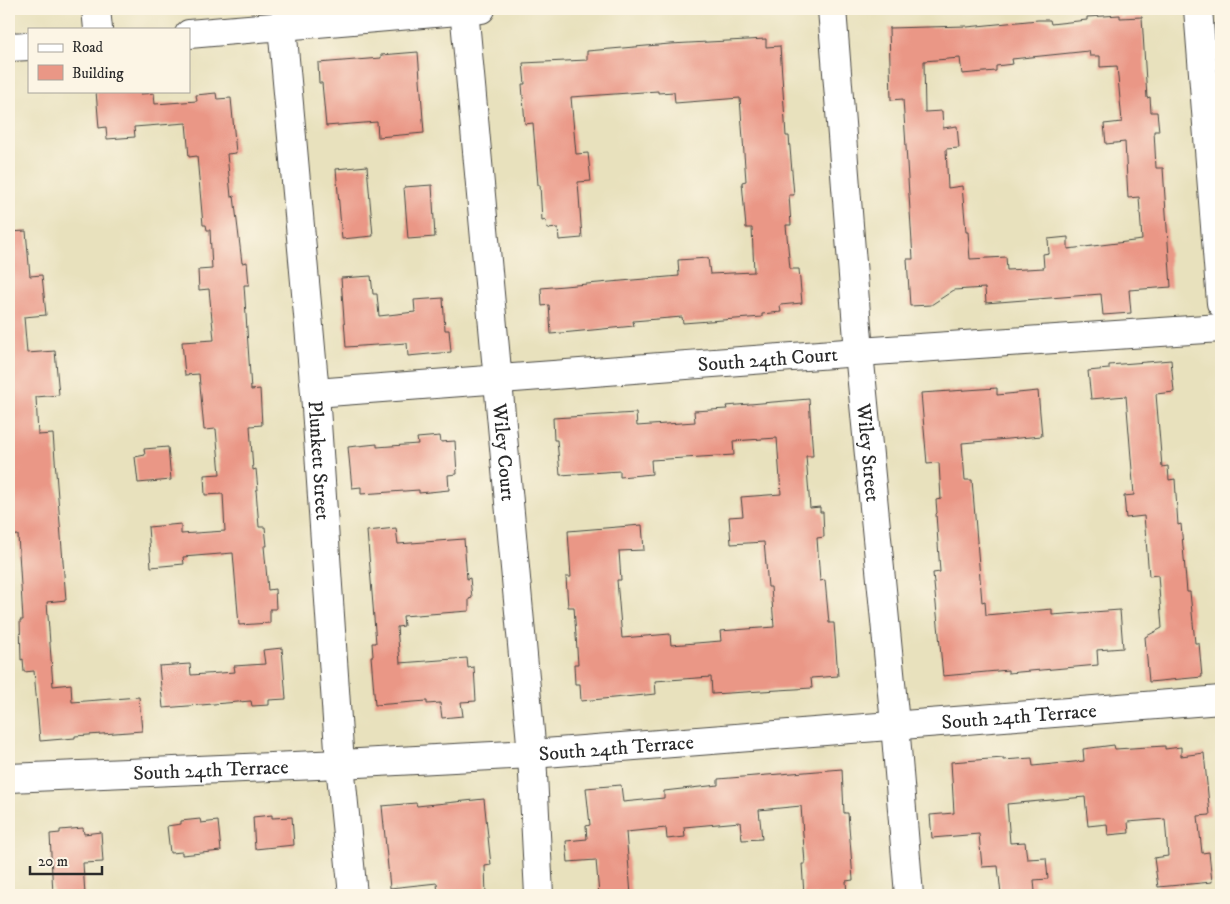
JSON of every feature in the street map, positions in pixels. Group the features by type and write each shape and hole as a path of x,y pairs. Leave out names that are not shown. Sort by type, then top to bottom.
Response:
{"street":[{"path":"96,9 98,28"},
{"path":"190,34 470,9"},
{"name":"Wiley Court","path":"470,9 498,380 532,754 539,895"},
{"name":"Wiley Street","path":"832,9 858,352 895,724 909,895"},
{"path":"1198,9 1221,303"},
{"name":"Plunkett Street","path":"282,26 315,393 340,764 353,895"},
{"path":"9,47 28,46"},
{"name":"South 24th Court","path":"315,393 858,352 1221,328"},
{"name":"South 24th Terrace","path":"9,778 532,754 895,724 1221,700"}],"building":[{"path":"1120,15 1120,18 1142,17 1147,98 1150,97 1151,112 1157,112 1159,131 1154,131 1156,168 1163,168 1171,287 1129,290 1131,313 1103,315 1101,294 986,303 985,288 954,290 931,305 910,306 907,259 913,259 903,99 891,100 889,28 967,27 1038,20 1050,20 1051,24 1087,20 1087,17","holes":["1089,51 1090,56 1100,56 1100,67 1117,66 1122,122 1104,124 1106,144 1125,142 1128,198 1139,197 1142,240 1068,249 1068,237 1048,239 1049,253 1043,254 1044,268 1007,270 1006,257 970,259 962,186 948,188 946,149 959,148 957,126 943,128 942,111 925,112 924,61 960,58 962,74 996,71 996,66 1013,64 1012,59"]},
{"path":"766,39 766,47 780,46 786,136 789,136 794,195 789,195 791,225 786,225 790,269 799,269 802,303 780,305 781,312 762,314 762,317 683,323 682,317 633,321 634,326 551,334 549,305 542,306 541,288 679,276 678,260 708,258 710,274 754,272 752,228 746,228 742,182 746,181 740,98 675,103 674,92 658,93 658,91 571,97 576,154 588,153 591,181 578,182 582,238 559,240 558,228 547,229 546,220 542,221 533,123 525,124 522,84 525,84 523,63 587,60 587,51"},
{"path":"418,52 424,133 378,137 377,122 326,126 322,83 319,83 318,63 381,58 381,55"},
{"path":"96,92 154,93 155,104 197,101 196,95 216,93 217,99 231,98 236,153 227,154 231,197 234,196 242,263 247,262 249,285 244,285 251,390 260,389 262,425 250,426 253,470 256,469 258,490 256,490 259,527 265,527 267,546 264,546 268,590 275,589 276,609 270,609 270,623 239,625 233,553 183,557 184,564 151,567 148,527 181,524 181,534 225,531 223,494 205,495 204,475 220,474 216,429 204,430 199,374 185,375 182,342 214,340 209,289 199,290 198,270 212,269 210,230 207,230 206,225 203,225 197,156 189,157 186,123 134,127 135,137 107,139 106,127 99,128"},
{"path":"367,166 373,236 342,239 336,169"},
{"path":"432,185 435,237 408,239 404,187"},
{"path":"26,231 30,276 42,275 46,315 24,317 27,353 55,351 59,395 36,397 38,435 53,434 66,600 47,602 53,686 71,684 72,702 139,697 142,731 75,736 75,738 40,741 34,671 24,672 23,659 21,660 20,620 23,620 18,535 9,536 9,232"},
{"path":"371,276 373,294 377,294 379,316 415,312 414,300 443,298 445,330 449,330 451,352 408,356 407,343 346,347 341,278"},
{"path":"1171,360 1174,392 1156,394 1162,467 1168,466 1169,480 1175,479 1178,525 1181,524 1187,592 1190,592 1195,643 1199,643 1202,677 1149,682 1145,637 1162,628 1158,575 1149,576 1144,516 1126,518 1124,496 1134,495 1126,396 1091,399 1088,371 1109,369 1109,365"},
{"path":"997,388 997,395 1038,391 1042,436 962,443 965,480 972,480 982,602 985,601 986,615 1052,609 1052,615 1120,610 1123,648 1097,650 1098,665 1008,673 1008,670 943,676 933,573 940,572 936,514 936,500 941,499 939,463 927,464 921,393"},
{"path":"809,399 813,456 806,456 810,508 820,507 820,512 823,512 824,537 817,538 820,581 825,580 829,623 834,623 838,676 811,678 812,688 712,694 711,677 655,681 656,694 581,701 580,684 575,684 574,664 578,664 574,607 568,607 566,577 571,577 568,531 642,525 644,550 619,551 621,580 617,580 622,638 670,634 671,645 721,641 720,631 774,627 771,587 768,587 764,542 731,544 729,517 743,516 741,497 781,494 777,438 733,441 734,455 651,460 652,474 620,477 620,471 560,475 557,440 554,440 553,418 636,413 637,426 695,422 694,411 727,409 726,406"},
{"path":"440,436 441,442 455,441 457,474 448,475 449,490 419,493 419,490 361,494 361,487 352,488 348,447 377,444 377,447 418,444 417,438"},
{"path":"168,447 171,480 138,483 135,457 145,455 144,449"},
{"path":"396,528 398,544 464,539 467,579 470,578 472,598 469,599 469,611 403,616 404,626 397,627 400,663 467,658 468,668 474,667 476,701 461,702 463,716 442,718 440,703 427,704 427,701 375,705 371,656 373,656 372,643 376,643 367,531"},
{"path":"282,648 286,699 269,700 269,705 252,706 251,701 163,708 159,666 190,664 191,675 235,672 234,666 265,664 263,650"},
{"path":"1114,745 1115,749 1165,746 1165,749 1181,747 1181,756 1204,753 1210,815 1198,816 1202,853 1209,852 1212,882 1158,887 1154,858 1168,856 1165,819 1128,822 1129,833 1108,835 1107,824 1088,826 1085,797 1007,804 1010,843 1025,842 1027,859 1046,858 1048,879 1034,880 1035,892 1001,895 998,866 982,867 979,834 932,838 930,815 954,813 951,762 1032,758 1033,766 1084,761 1083,749"},
{"path":"842,769 844,813 848,813 853,880 846,881 847,895 804,895 802,864 805,864 801,806 759,810 762,839 742,840 740,822 684,827 685,837 667,839 666,828 626,832 631,895 599,895 596,860 568,862 566,841 587,839 586,826 590,825 586,788 621,785 623,802 664,798 664,791 718,785 718,779"},
{"path":"484,799 491,865 485,866 486,895 438,895 437,883 390,888 382,806 416,803 417,806"},
{"path":"272,815 272,818 292,817 294,845 255,849 253,817"},
{"path":"200,819 201,823 218,821 221,851 182,855 182,852 170,853 167,826 181,824 181,821"},
{"path":"83,828 84,834 101,832 103,862 83,863 85,895 53,895 50,834 60,833 60,830"}]}
